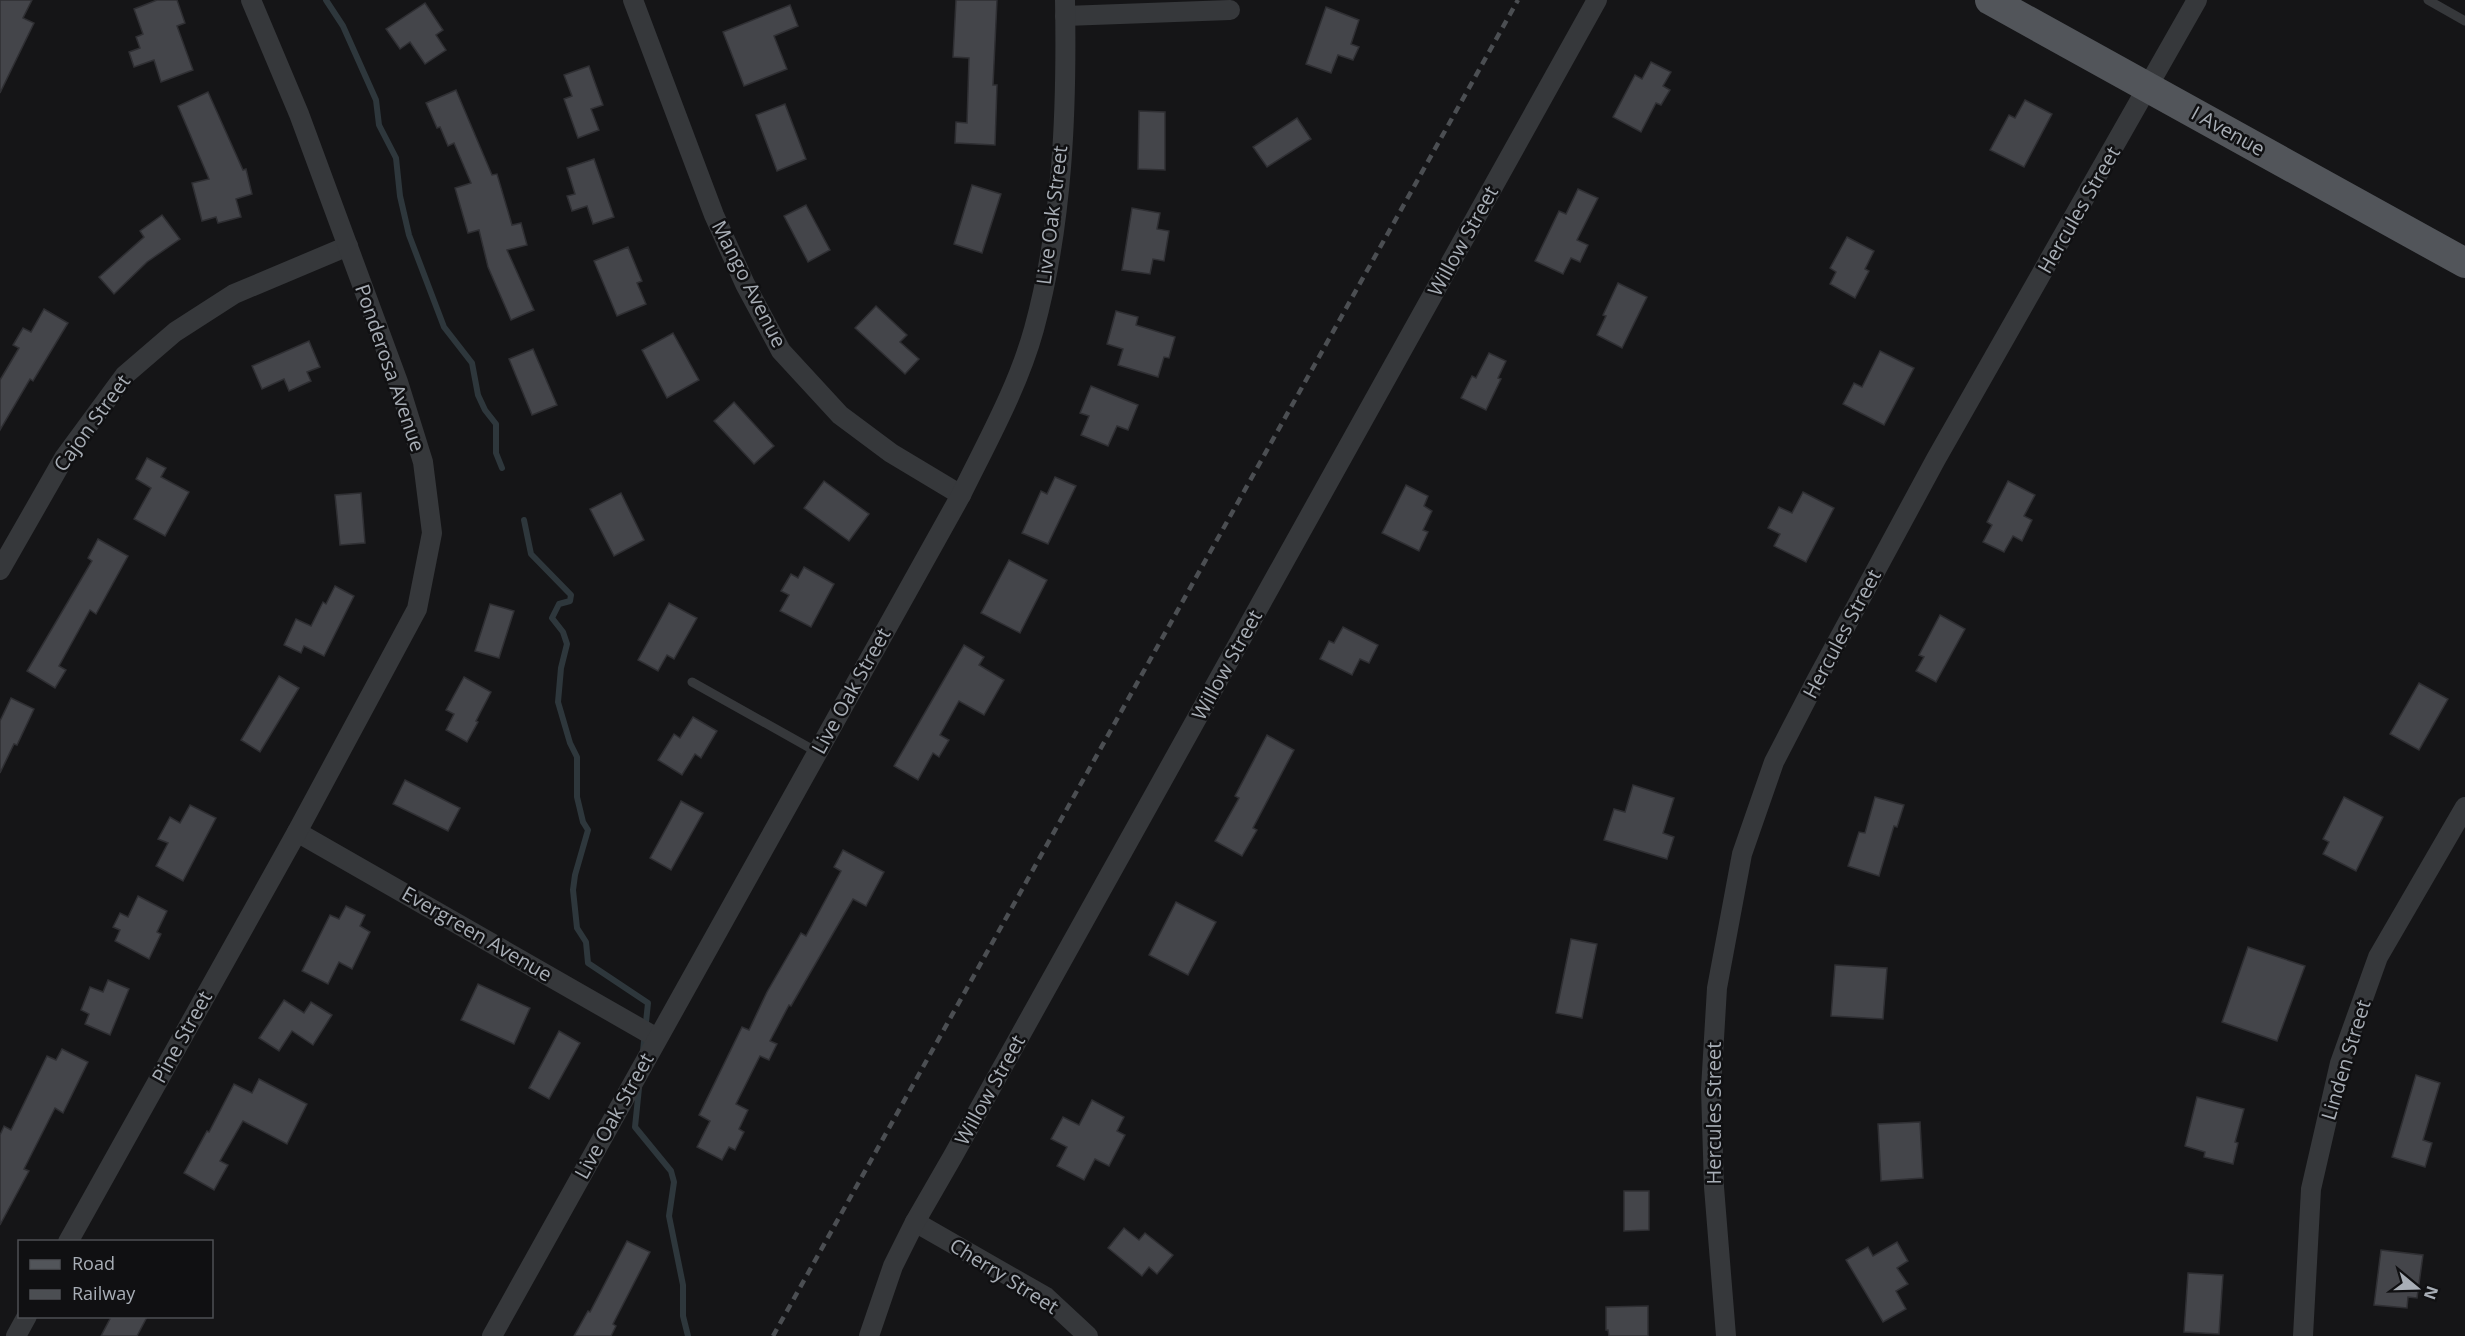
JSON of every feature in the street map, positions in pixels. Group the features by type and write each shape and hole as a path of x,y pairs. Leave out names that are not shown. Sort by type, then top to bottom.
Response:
{"main road":[{"name":"I Avenue","path":"1990,0 2465,263"}],"street":[{"name":"Ponderosa Avenue","path":"251,0 299,114 398,382 423,462 432,533 417,609 297,832"},
{"name":"Mango Avenue","path":"633,0 714,215 745,284 781,351 840,415 891,453 961,495"},
{"name":"Willow Street","path":"869,1336 893,1266 915,1222 1598,0"},
{"name":"Hercules Street","path":"1726,1336 1714,1187 1711,1089 1717,988 1742,854 1774,762 1936,459 2197,0"},
{"name":"Live Oak Street","path":"492,1336 961,495 1006,404 1033,331 1050,258 1061,164 1065,8"},
{"path":"1065,8 1230,10"},
{"name":"Cajon Street","path":"0,570 64,458 125,375 175,332 234,294 348,246"},
{"name":"Linden Street","path":"2303,1336 2311,1190 2340,1063 2378,957 2465,807"},
{"name":"Evergreen Avenue","path":"297,832 657,1038"},
{"name":"Pine Street","path":"69,1240 297,832"},
{"name":"Cherry Street","path":"915,1222 1046,1297 1088,1336"},
{"path":"16,1336 26,1318"}],"lane":[{"path":"2428,0 2465,21"},
{"path":"692,682 817,752"}],"building":[{"path":"0,0 32,0 23,18 34,23 0,93"},
{"path":"157,0 177,0 185,23 177,26 193,70 161,82 154,60 134,67 129,52 140,48 136,37 143,34 134,9"},
{"path":"956,0 997,0 993,85 997,85 995,145 955,143 956,122 967,123 969,58 953,57"},
{"path":"425,3 443,30 436,35 446,50 425,64 410,42 400,49 386,29"},
{"path":"790,5 798,26 774,36 787,69 744,86 723,32"},
{"path":"1326,7 1359,20 1351,44 1359,47 1353,60 1338,55 1331,73 1306,64"},
{"path":"1651,62 1671,72 1663,86 1670,90 1661,105 1656,103 1641,132 1613,117 1635,75 1642,79"},
{"path":"589,66 603,105 591,109 599,130 578,138 564,99 572,96 564,75"},
{"path":"456,90 492,175 497,174 512,225 521,223 527,245 507,250 534,310 511,320 488,267 479,230 468,233 455,188 471,183 454,143 448,146 426,103"},
{"path":"208,92 243,170 246,169 252,194 236,199 241,217 218,223 216,217 202,221 192,183 209,179 178,106"},
{"path":"2025,100 2052,114 2024,167 1990,150 2009,115 2015,118"},
{"path":"785,104 806,159 777,171 756,115"},
{"path":"1139,111 1165,112 1165,170 1138,169"},
{"path":"1297,118 1311,139 1267,167 1253,147"},
{"path":"594,159 614,217 593,224 587,206 572,211 567,196 575,194 567,168"},
{"path":"972,185 1001,194 982,253 954,244"},
{"path":"1578,189 1598,198 1577,240 1588,245 1580,262 1571,258 1563,274 1535,261 1559,211 1566,214"},
{"path":"806,205 830,250 808,262 784,216"},
{"path":"1132,208 1160,213 1157,229 1169,231 1164,261 1153,259 1150,274 1122,270"},
{"path":"162,215 180,239 147,262 114,294 99,277 144,237 140,231"},
{"path":"1847,237 1874,251 1865,269 1869,271 1855,298 1830,284 1836,272 1830,268"},
{"path":"628,247 642,281 637,283 646,304 617,316 594,261"},
{"path":"1618,283 1647,297 1622,348 1597,335 1606,316 1603,315"},
{"path":"876,306 907,335 900,342 919,359 905,374 855,328"},
{"path":"44,309 68,323 33,381 30,379 0,430 0,380 19,348 13,345 23,328 31,332"},
{"path":"1116,311 1138,317 1136,325 1175,337 1169,358 1164,357 1158,377 1118,365 1123,349 1107,344"},
{"path":"673,333 699,380 667,398 642,350"},
{"path":"309,341 320,367 307,372 311,381 289,391 284,379 262,389 252,366"},
{"path":"533,349 557,405 532,415 509,359"},
{"path":"1880,351 1914,368 1884,425 1843,404 1854,383 1862,387"},
{"path":"1489,353 1506,361 1498,378 1501,379 1486,410 1461,398 1472,376 1476,378"},
{"path":"1091,386 1138,405 1128,430 1117,426 1108,446 1081,435 1089,416 1080,413"},
{"path":"734,402 774,446 754,464 714,421"},
{"path":"147,458 166,468 161,477 189,492 165,536 134,519 151,488 136,479"},
{"path":"1055,477 1076,486 1048,544 1022,533 1041,491 1047,494"},
{"path":"824,481 869,514 849,541 804,508"},
{"path":"2008,481 2035,495 2024,516 2032,520 2022,541 2013,536 2004,552 1983,542 1992,525 1987,522"},
{"path":"1406,485 1428,496 1424,506 1432,511 1423,530 1428,532 1419,551 1382,533"},
{"path":"1803,492 1834,508 1806,562 1774,546 1780,534 1768,528 1779,507 1792,513"},
{"path":"361,493 365,543 340,545 335,495"},
{"path":"621,493 644,540 614,556 590,509"},
{"path":"98,539 128,556 96,614 90,610 59,666 66,670 55,688 27,671 92,561 88,558"},
{"path":"1009,560 1047,580 1020,633 981,613"},
{"path":"804,567 834,584 811,627 780,611 789,595 781,591 791,574 798,578"},
{"path":"335,586 354,596 324,656 304,646 301,653 284,645 296,619 311,626 323,602 326,604"},
{"path":"669,603 697,618 674,659 667,655 658,671 638,660"},
{"path":"490,604 514,611 499,658 475,651"},
{"path":"1940,615 1965,629 1936,682 1916,671 1924,657 1919,655"},
{"path":"1343,627 1378,645 1369,663 1360,659 1352,675 1320,659 1329,641 1334,643"},
{"path":"964,645 984,657 979,665 1004,680 984,715 959,701 940,735 949,740 939,757 933,753 918,780 894,766"},
{"path":"279,676 299,688 260,752 241,740"},
{"path":"464,677 491,692 467,742 446,730 454,714 446,710"},
{"path":"2419,683 2448,699 2419,750 2390,734"},
{"path":"11,698 34,709 17,745 14,744 0,773 0,721"},
{"path":"693,717 717,731 701,758 695,754 682,775 658,760 674,734 680,738"},
{"path":"1267,735 1294,750 1253,828 1257,830 1242,856 1215,841 1239,798 1235,796"},
{"path":"405,780 460,808 448,831 393,804"},
{"path":"1633,785 1674,798 1663,833 1674,837 1667,859 1604,840 1614,809 1625,812"},
{"path":"1875,797 1904,805 1897,827 1894,826 1879,876 1848,866 1859,832 1865,833"},
{"path":"2344,797 2383,817 2356,871 2323,854 2329,842 2323,839"},
{"path":"681,801 703,813 671,870 650,858"},
{"path":"190,805 216,818 183,881 156,866 168,843 158,839 170,817 180,823"},
{"path":"843,850 884,872 866,906 853,899 770,1041 777,1044 769,1060 760,1056 736,1104 748,1110 739,1129 744,1132 735,1150 729,1147 722,1160 697,1147 710,1121 699,1115 742,1027 749,1030 767,992 801,933 806,936 841,871 834,867"},
{"path":"138,896 167,911 157,932 161,934 149,959 115,941 120,930 113,927 120,913 128,917"},
{"path":"1176,902 1216,922 1188,975 1149,955"},
{"path":"346,906 365,915 360,926 370,932 352,969 339,962 328,984 302,971 330,915 339,919"},
{"path":"1571,939 1597,944 1582,1018 1556,1013"},
{"path":"2248,947 2305,966 2277,1041 2222,1022"},
{"path":"1835,965 1887,968 1883,1019 1831,1016"},
{"path":"108,980 129,989 110,1035 85,1024 89,1014 81,1010 90,987 103,992"},
{"path":"478,984 530,1008 514,1044 461,1020"},
{"path":"284,1000 304,1013 311,1002 332,1015 313,1045 292,1031 279,1051 259,1038"},
{"path":"559,1031 580,1043 549,1099 529,1088"},
{"path":"62,1049 88,1062 63,1113 55,1108 24,1169 29,1171 0,1225 0,1135 4,1126 11,1130 47,1056 56,1060"},
{"path":"2416,1075 2440,1083 2423,1140 2432,1143 2425,1167 2392,1157"},
{"path":"259,1079 307,1104 287,1144 243,1121 220,1161 228,1165 214,1190 184,1173 234,1084 252,1093"},
{"path":"2197,1097 2244,1109 2235,1142 2238,1143 2233,1164 2204,1157 2205,1152 2185,1146"},
{"path":"1092,1100 1124,1117 1117,1131 1125,1135 1109,1166 1095,1159 1084,1180 1057,1166 1067,1147 1051,1139 1063,1117 1079,1125"},
{"path":"1920,1122 1923,1178 1881,1181 1878,1124"},
{"path":"1624,1191 1649,1191 1649,1230 1624,1231"},
{"path":"1124,1228 1139,1240 1145,1233 1173,1255 1157,1274 1149,1267 1142,1276 1108,1248"},
{"path":"627,1241 650,1252 613,1324 616,1326 611,1336 574,1336 588,1311 590,1312"},
{"path":"1897,1242 1908,1261 1897,1268 1908,1284 1896,1291 1906,1309 1883,1322 1846,1260 1868,1247 1873,1256"},
{"path":"2381,1250 2423,1255 2417,1298 2408,1297 2407,1308 2374,1305"},
{"path":"2188,1273 2223,1275 2219,1334 2184,1332"},
{"path":"1648,1306 1648,1336 1609,1336 1606,1330 1606,1307"},
{"path":"110,1318 146,1318 137,1336 101,1336"}],"waterway":[{"path":"326,0 343,26 376,100 379,125 396,158 400,196 409,235 444,327 472,363 478,395 485,410 496,424 496,453 502,468"},
{"path":"524,520 531,554 571,595 570,601 559,604 552,618 563,632 567,644 561,668 558,702 570,743 577,757 577,797 583,822 588,830 573,890 577,928 586,942 588,963 648,1003 643,1051"},
{"path":"639,1088 635,1127 671,1171 674,1182 669,1216 683,1285 683,1316 688,1336"}],"railway":[{"path":"773,1336 1518,0"}]}
